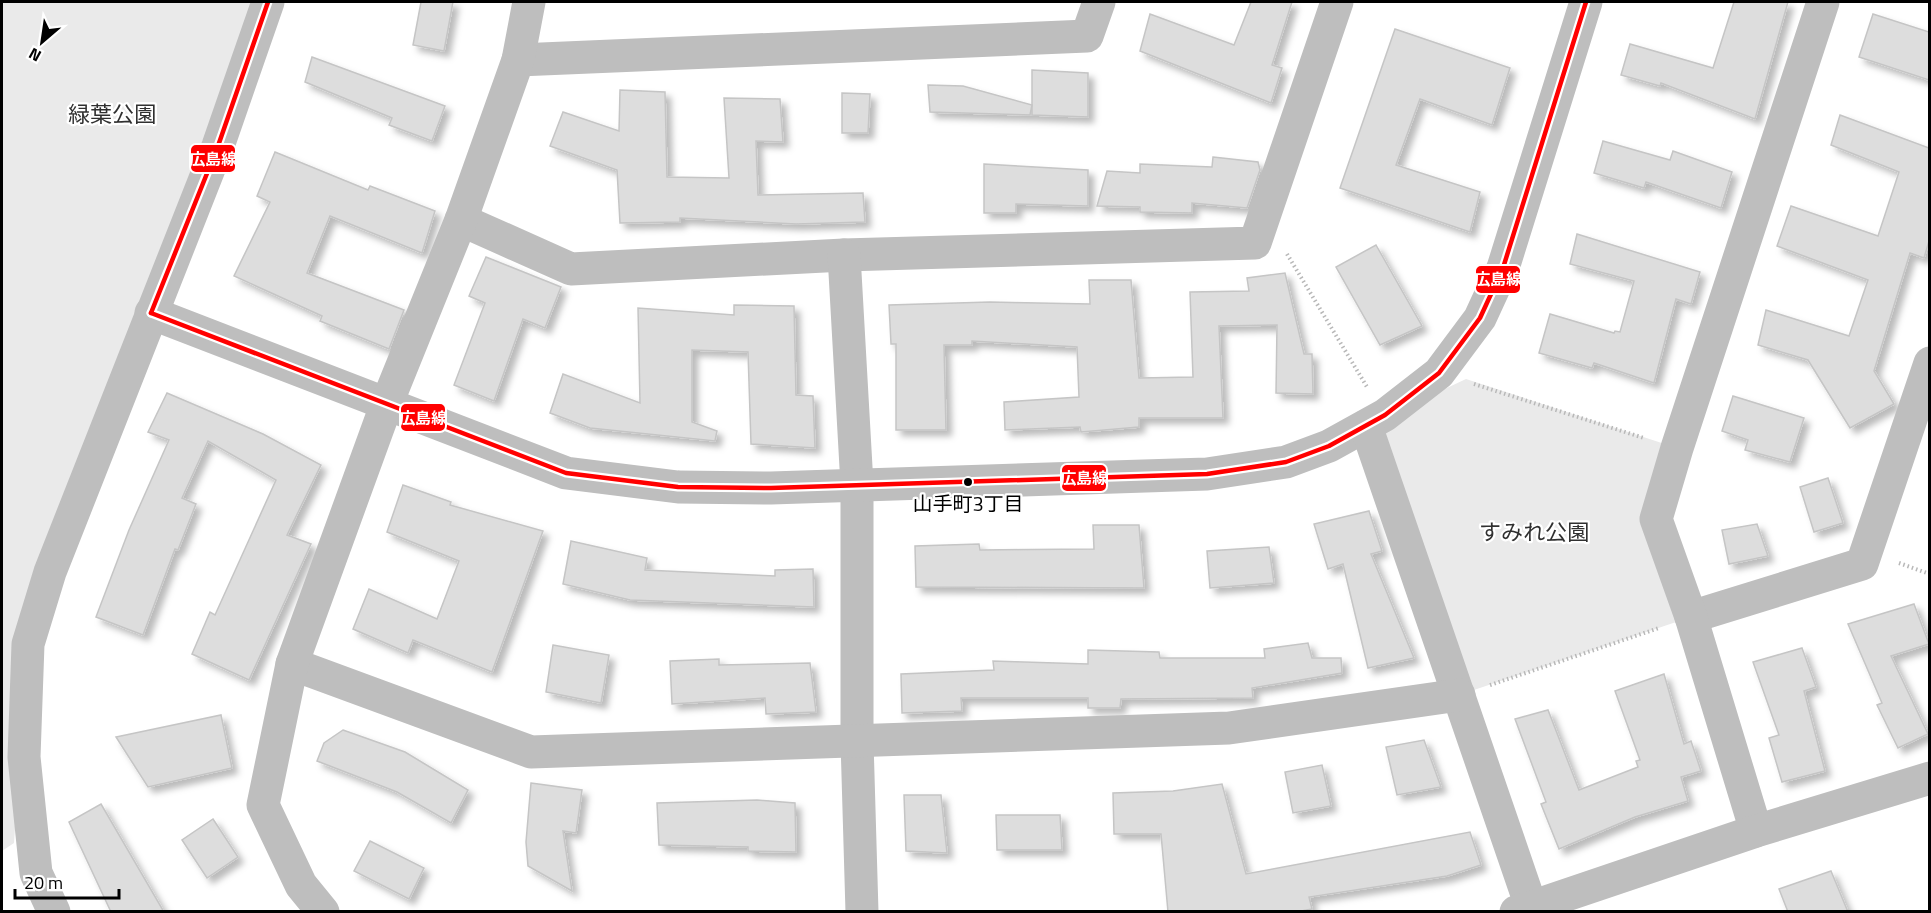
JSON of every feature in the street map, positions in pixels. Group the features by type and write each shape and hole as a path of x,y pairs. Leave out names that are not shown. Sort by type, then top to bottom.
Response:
{"street":[{"path":"54,912 36,873 24,757 28,644 50,572 218,146 268,2"},
{"path":"323,912 302,885 263,805 292,664 387,403 461,220 518,60 529,2"},
{"path":"518,60 1088,36 1100,2"},
{"path":"461,220 571,269 844,255 1256,243 1337,2"},
{"path":"151,313 566,472 678,487 771,488 1207,474 1286,462 1329,446 1376,421 1439,373 1480,318 1503,268 1586,2"},
{"path":"1756,831 1691,617 1656,519 1677,448 1823,2"},
{"path":"844,255 857,485 857,741 862,912"},
{"path":"1691,617 1862,564 1929,363"},
{"path":"1376,421 1527,910 1756,831 1929,778"},
{"path":"292,664 531,752 1229,728 1459,695"}],"path":[{"path":"1264,216 1376,421"},
{"path":"1439,373 1677,448"},
{"path":"1459,695 1691,617"}],"green space":[{"name":"緑葉公園","path":"2,2 268,2 28,644 14,843 2,851"},
{"name":"すみれ公園","path":"1466,379 1677,448 1656,519 1691,617 1459,695 1366,426"}],"building":[{"path":"421,2 453,2 444,51 413,45"},
{"path":"1251,2 1292,2 1272,65 1282,68 1271,103 1140,51 1150,14 1234,45"},
{"path":"1734,2 1788,2 1755,119 1661,83 1660,86 1621,75 1630,44 1713,68"},
{"path":"1873,14 1929,32 1929,80 1859,57"},
{"path":"1395,29 1510,68 1492,125 1420,99 1396,165 1480,192 1470,232 1340,188"},
{"path":"312,57 445,106 432,141 389,125 392,118 305,82"},
{"path":"1032,70 1088,73 1088,117 1032,115"},
{"path":"928,85 963,86 1032,105 1030,115 930,112"},
{"path":"620,90 665,92 667,177 729,178 724,98 780,99 783,142 756,141 758,195 863,193 865,222 796,224 680,218 680,222 620,223 617,170 550,146 563,112 619,131"},
{"path":"842,93 870,94 868,133 842,133"},
{"path":"1840,115 1929,148 1929,241 1924,258 1910,253 1874,371 1894,404 1850,428 1808,360 1758,345 1766,310 1849,336 1868,280 1777,246 1791,206 1878,236 1899,172 1831,145"},
{"path":"1603,141 1670,160 1673,151 1732,172 1721,208 1646,182 1644,188 1594,173"},
{"path":"275,152 368,190 370,186 435,211 422,253 330,216 307,273 404,310 389,349 320,321 322,316 234,276 270,202 257,196"},
{"path":"1213,157 1258,162 1260,170 1247,208 1192,203 1192,213 1140,212 1140,207 1097,206 1107,171 1140,173 1140,164 1212,167"},
{"path":"984,164 1088,170 1088,206 1016,204 1016,213 984,213"},
{"path":"1577,234 1700,272 1691,304 1676,299 1654,383 1594,363 1592,368 1539,353 1550,314 1614,333 1615,331 1620,332 1634,281 1570,264"},
{"path":"1376,245 1422,326 1380,345 1336,267"},
{"path":"486,257 561,287 545,328 523,319 494,401 454,385 485,303 469,296"},
{"path":"1285,273 1304,354 1312,354 1313,394 1276,393 1277,325 1219,326 1223,418 1139,418 1139,427 1081,432 1080,427 1005,430 1004,402 1079,397 1077,347 972,341 972,345 944,345 946,430 896,430 896,344 891,344 889,305 990,302 1090,304 1089,280 1131,280 1139,378 1193,377 1190,292 1249,291 1247,278"},
{"path":"734,305 794,306 796,395 813,396 815,448 751,444 748,352 692,350 692,422 717,431 715,441 590,428 550,413 563,374 640,403 638,308 734,315"},
{"path":"167,393 263,434 321,465 287,535 311,544 249,680 192,654 210,612 215,615 276,480 208,441 182,498 196,504 178,550 175,549 143,635 96,617 129,530 169,440 148,432"},
{"path":"1733,396 1804,418 1790,462 1745,450 1748,440 1722,431"},
{"path":"1828,478 1843,523 1814,532 1800,487"},
{"path":"403,485 451,502 450,505 543,531 492,672 413,640 408,653 353,629 369,589 437,619 459,561 387,532"},
{"path":"1369,511 1382,551 1371,554 1414,658 1368,668 1343,564 1328,569 1314,524"},
{"path":"1757,524 1768,556 1729,564 1722,530"},
{"path":"1093,525 1139,525 1144,588 916,587 915,546 979,544 980,550 1094,549"},
{"path":"571,541 647,558 645,570 775,576 775,570 813,569 814,607 630,600 563,584"},
{"path":"1269,547 1274,583 1210,588 1207,551"},
{"path":"1914,604 1929,644 1891,656 1928,734 1898,748 1877,705 1882,703 1848,624"},
{"path":"1308,643 1312,658 1341,658 1342,673 1252,688 1253,698 1121,699 1120,708 1088,708 1088,698 961,698 962,711 902,713 901,674 994,670 993,661 1088,664 1088,650 1159,652 1160,658 1265,658 1264,649"},
{"path":"553,645 609,655 601,703 546,692"},
{"path":"1802,648 1816,687 1804,691 1825,771 1782,782 1769,738 1779,735 1753,662"},
{"path":"719,659 719,665 810,663 816,712 766,714 765,698 672,704 670,661"},
{"path":"1664,674 1684,744 1691,741 1701,771 1681,777 1688,801 1635,817 1559,849 1541,804 1546,802 1515,719 1548,710 1579,790 1638,767 1636,761 1640,760 1615,691"},
{"path":"221,715 232,768 148,787 116,737"},
{"path":"343,730 405,752 468,790 451,823 397,792 317,761 324,743"},
{"path":"1424,740 1441,787 1397,795 1386,747"},
{"path":"1322,765 1331,806 1293,813 1285,772"},
{"path":"531,783 582,790 576,833 563,831 572,891 528,866 526,842"},
{"path":"1222,784 1246,874 1470,832 1481,865 1447,876 1309,897 1312,909 1296,912 1168,912 1161,834 1114,834 1113,793 1173,791"},
{"path":"904,795 941,795 947,853 906,851"},
{"path":"757,800 795,803 796,852 748,851 748,847 659,845 657,803"},
{"path":"101,804 164,912 111,912 69,822"},
{"path":"996,815 1060,815 1062,850 997,850"},
{"path":"213,819 238,857 207,878 182,840"},
{"path":"370,841 424,868 409,899 354,871"},
{"path":"1831,871 1848,912 1788,912 1779,889"}],"transit line":[{"name":"広島線","path":"151,313 218,146 268,2"},
{"name":"広島線","path":"151,313 566,473 678,487 771,488 1207,474 1286,462 1329,446 1385,415 1439,373 1480,318 1503,268 1586,2"}],"place":[{"name":"山手町3丁目","path":"968,482"}]}
